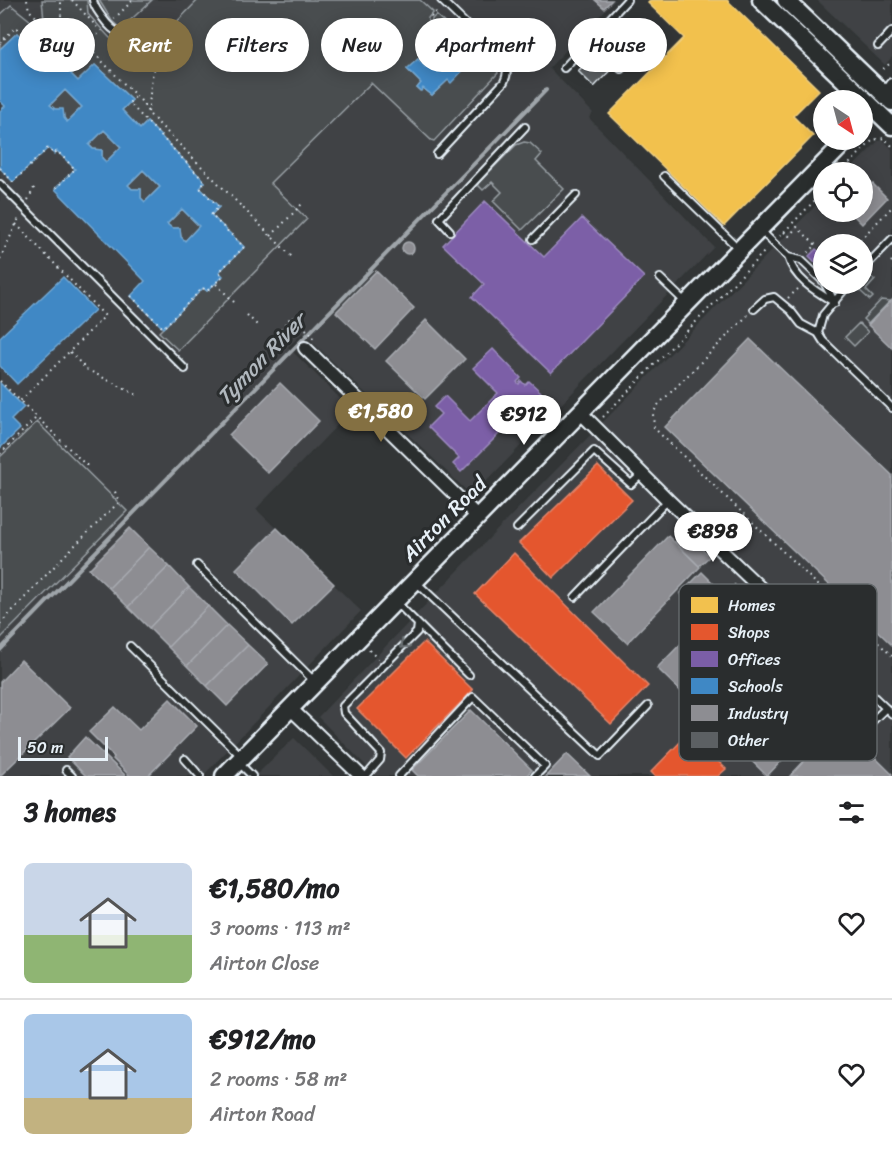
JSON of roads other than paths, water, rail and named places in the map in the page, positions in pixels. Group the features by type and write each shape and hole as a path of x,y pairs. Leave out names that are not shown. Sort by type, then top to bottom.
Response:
{"street":[{"path":"761,0 854,90"},
{"path":"786,0 890,94 873,108 892,126"},
{"name":"Airton Road","path":"224,776 837,150"},
{"path":"305,348 478,517"},
{"path":"581,413 756,584"},
{"path":"291,708 361,776"}],"lane":[{"path":"93,0 95,8 107,24"},
{"path":"437,154 504,82 507,73 506,64 502,59 441,0"},
{"path":"564,68 627,0"},
{"path":"878,46 892,31"},
{"path":"450,231 438,219 525,127"},
{"path":"664,176 740,250"},
{"path":"0,184 185,369"},
{"path":"532,239 576,195"},
{"path":"760,230 788,257 792,270 814,290 835,303"},
{"path":"873,259 892,239"},
{"path":"788,257 801,260 813,272"},
{"path":"660,278 687,304"},
{"path":"830,294 835,303"},
{"path":"842,294 824,315 818,333 819,338 892,408"},
{"path":"754,309 765,300 774,297 791,311 801,324 818,333"},
{"path":"517,528 594,451 630,484 642,474"},
{"path":"575,597 668,500"},
{"path":"197,565 316,683"},
{"path":"415,581 600,756 648,706"},
{"path":"395,602 469,675"},
{"path":"366,776 380,760 381,753 344,713 343,706 417,632 418,624"},
{"path":"130,646 241,760 252,776"},
{"path":"399,776 473,697 545,766 535,776"},
{"path":"877,700 892,714"},
{"path":"877,717 886,708"},
{"path":"185,759 200,776"},
{"path":"66,770 72,776"}],"waterway":[{"name":"Tymon River","path":"0,650 546,90"}]}
